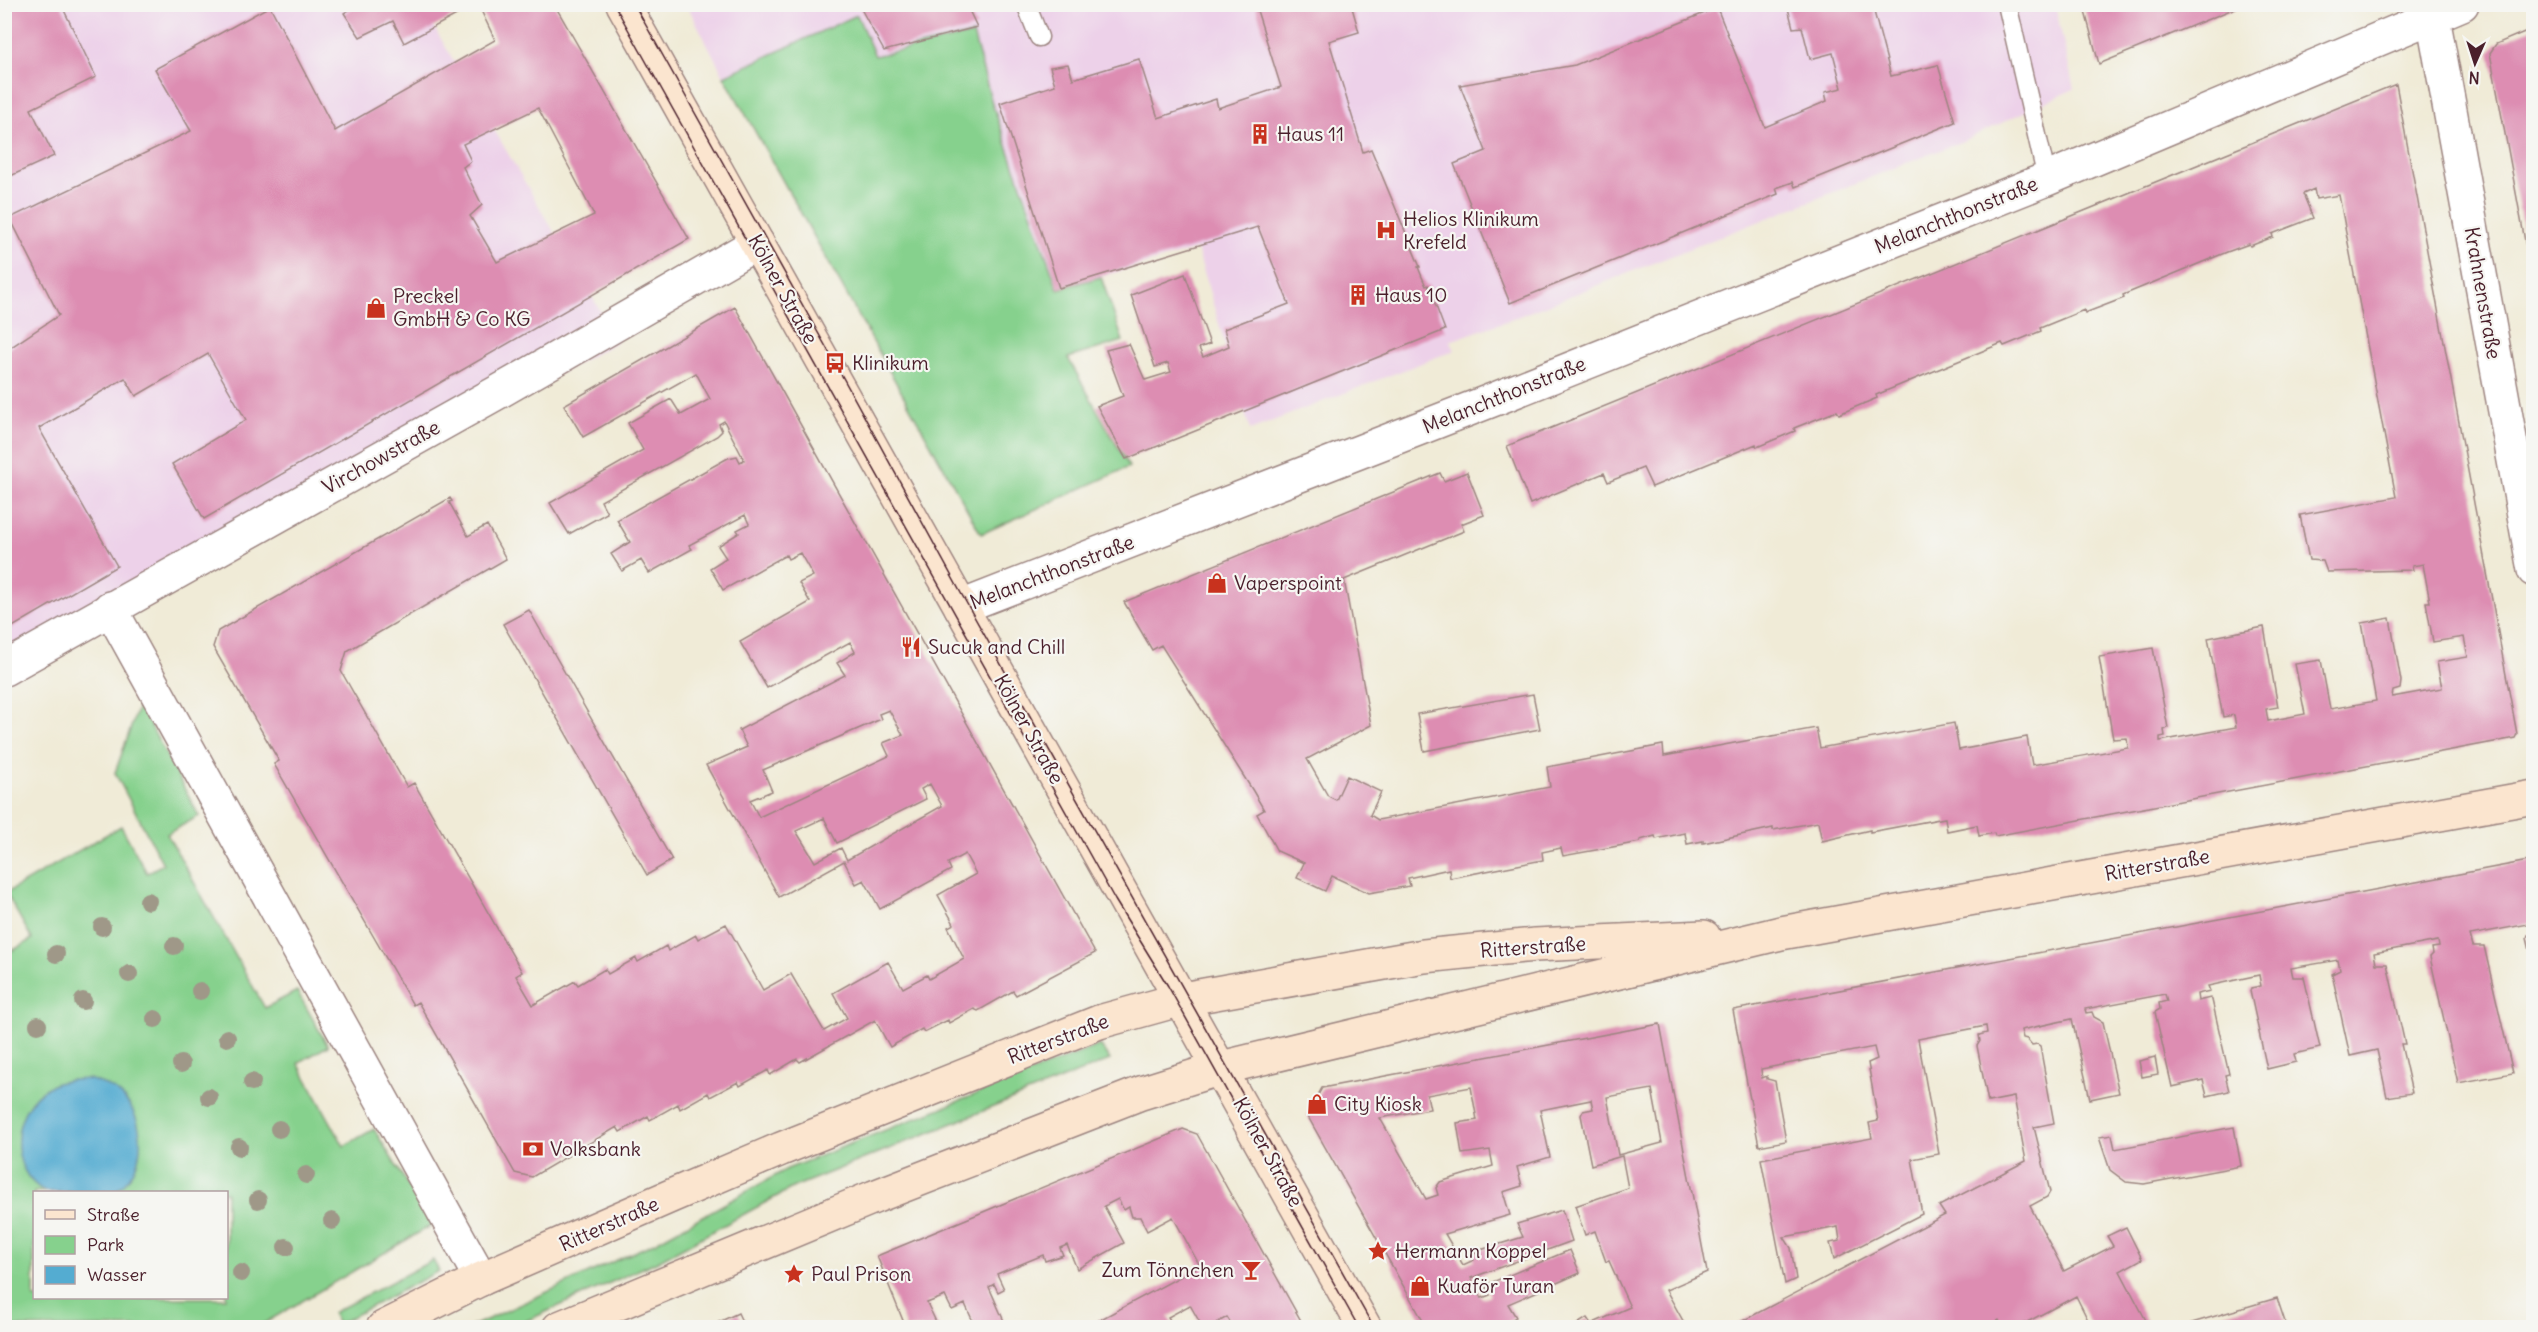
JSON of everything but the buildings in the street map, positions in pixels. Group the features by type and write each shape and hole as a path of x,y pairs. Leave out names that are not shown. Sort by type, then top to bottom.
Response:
{"main road":[{"name":"Kölner Straße","path":"623,4 1365,1328"},
{"name":"Ritterstraße","path":"559,1328 874,1197 1141,1093 1221,1068 1781,933 2534,797"},
{"name":"Ritterstraße","path":"383,1328 481,1279 781,1149 1088,1026 1182,999 1424,956 1535,945 1781,933"}],"street":[{"name":"Melanchthonstraße","path":"961,607 1472,408 2047,179 2447,11"},
{"name":"Krahnenstraße","path":"2447,11 2534,570"},
{"name":"Virchowstraße","path":"4,669 500,391 757,243"},
{"path":"110,608 481,1279"}],"lane":[{"path":"1026,4 1039,37"},
{"name":"Melanchthonstraße","path":"2007,4 2047,179"}],"shaded area":[{"path":"5,5 421,5 618,341 5,683"},
{"name":"Helios Klinikum Krefeld","path":"687,5 2055,5 2074,89 1963,141 1509,320 1450,341 1455,350 1250,430 1197,249 1058,289 992,103 973,34 874,56 857,15 724,76"}],"green space":[{"path":"857,15 875,56 973,34 992,103 1058,289 1101,277 1123,341 1068,358 1129,467 981,534 724,76"},
{"path":"139,704 199,816 167,834 265,1008 297,991 328,1046 298,1063 344,1146 374,1129 432,1225 258,1327 5,1327 4,938 12,951 32,939 6,893 121,826 147,873 163,864 115,773"},
{"path":"1100,1045 1110,1060 794,1187 658,1261 513,1327 471,1327 656,1242 787,1169"},
{"path":"433,1260 439,1271 338,1324 332,1313"}],"water":[{"path":"88,1079 113,1089 125,1099 137,1122 140,1149 137,1162 132,1174 114,1191 45,1191 33,1182 24,1170 19,1155 18,1140 20,1124 26,1110 35,1097 48,1087 72,1080"}],"tram line":[{"path":"614,4 1115,900 1168,986 1359,1328"},
{"path":"634,4 962,595 1374,1328"}],"place":[{"name":"Haus 11","path":"1260,134"},
{"name":"Helios Klinikum Krefeld","path":"1386,230"},
{"name":"Haus 10","path":"1358,295"},
{"name":"Preckel GmbH & Co KG","path":"376,308"},
{"name":"Klinikum","path":"835,363"},
{"name":"Vaperspoint","path":"1217,583"},
{"name":"Sucuk and Chill","path":"911,647"},
{"name":"City Kiosk","path":"1317,1104"},
{"name":"Volksbank","path":"533,1149"},
{"name":"Hermann Koppel","path":"1378,1251"},
{"name":"Zum Tönnchen","path":"1251,1270"},
{"name":"Paul Prison","path":"794,1274"},
{"name":"Kuaför Turan","path":"1420,1286"}]}
